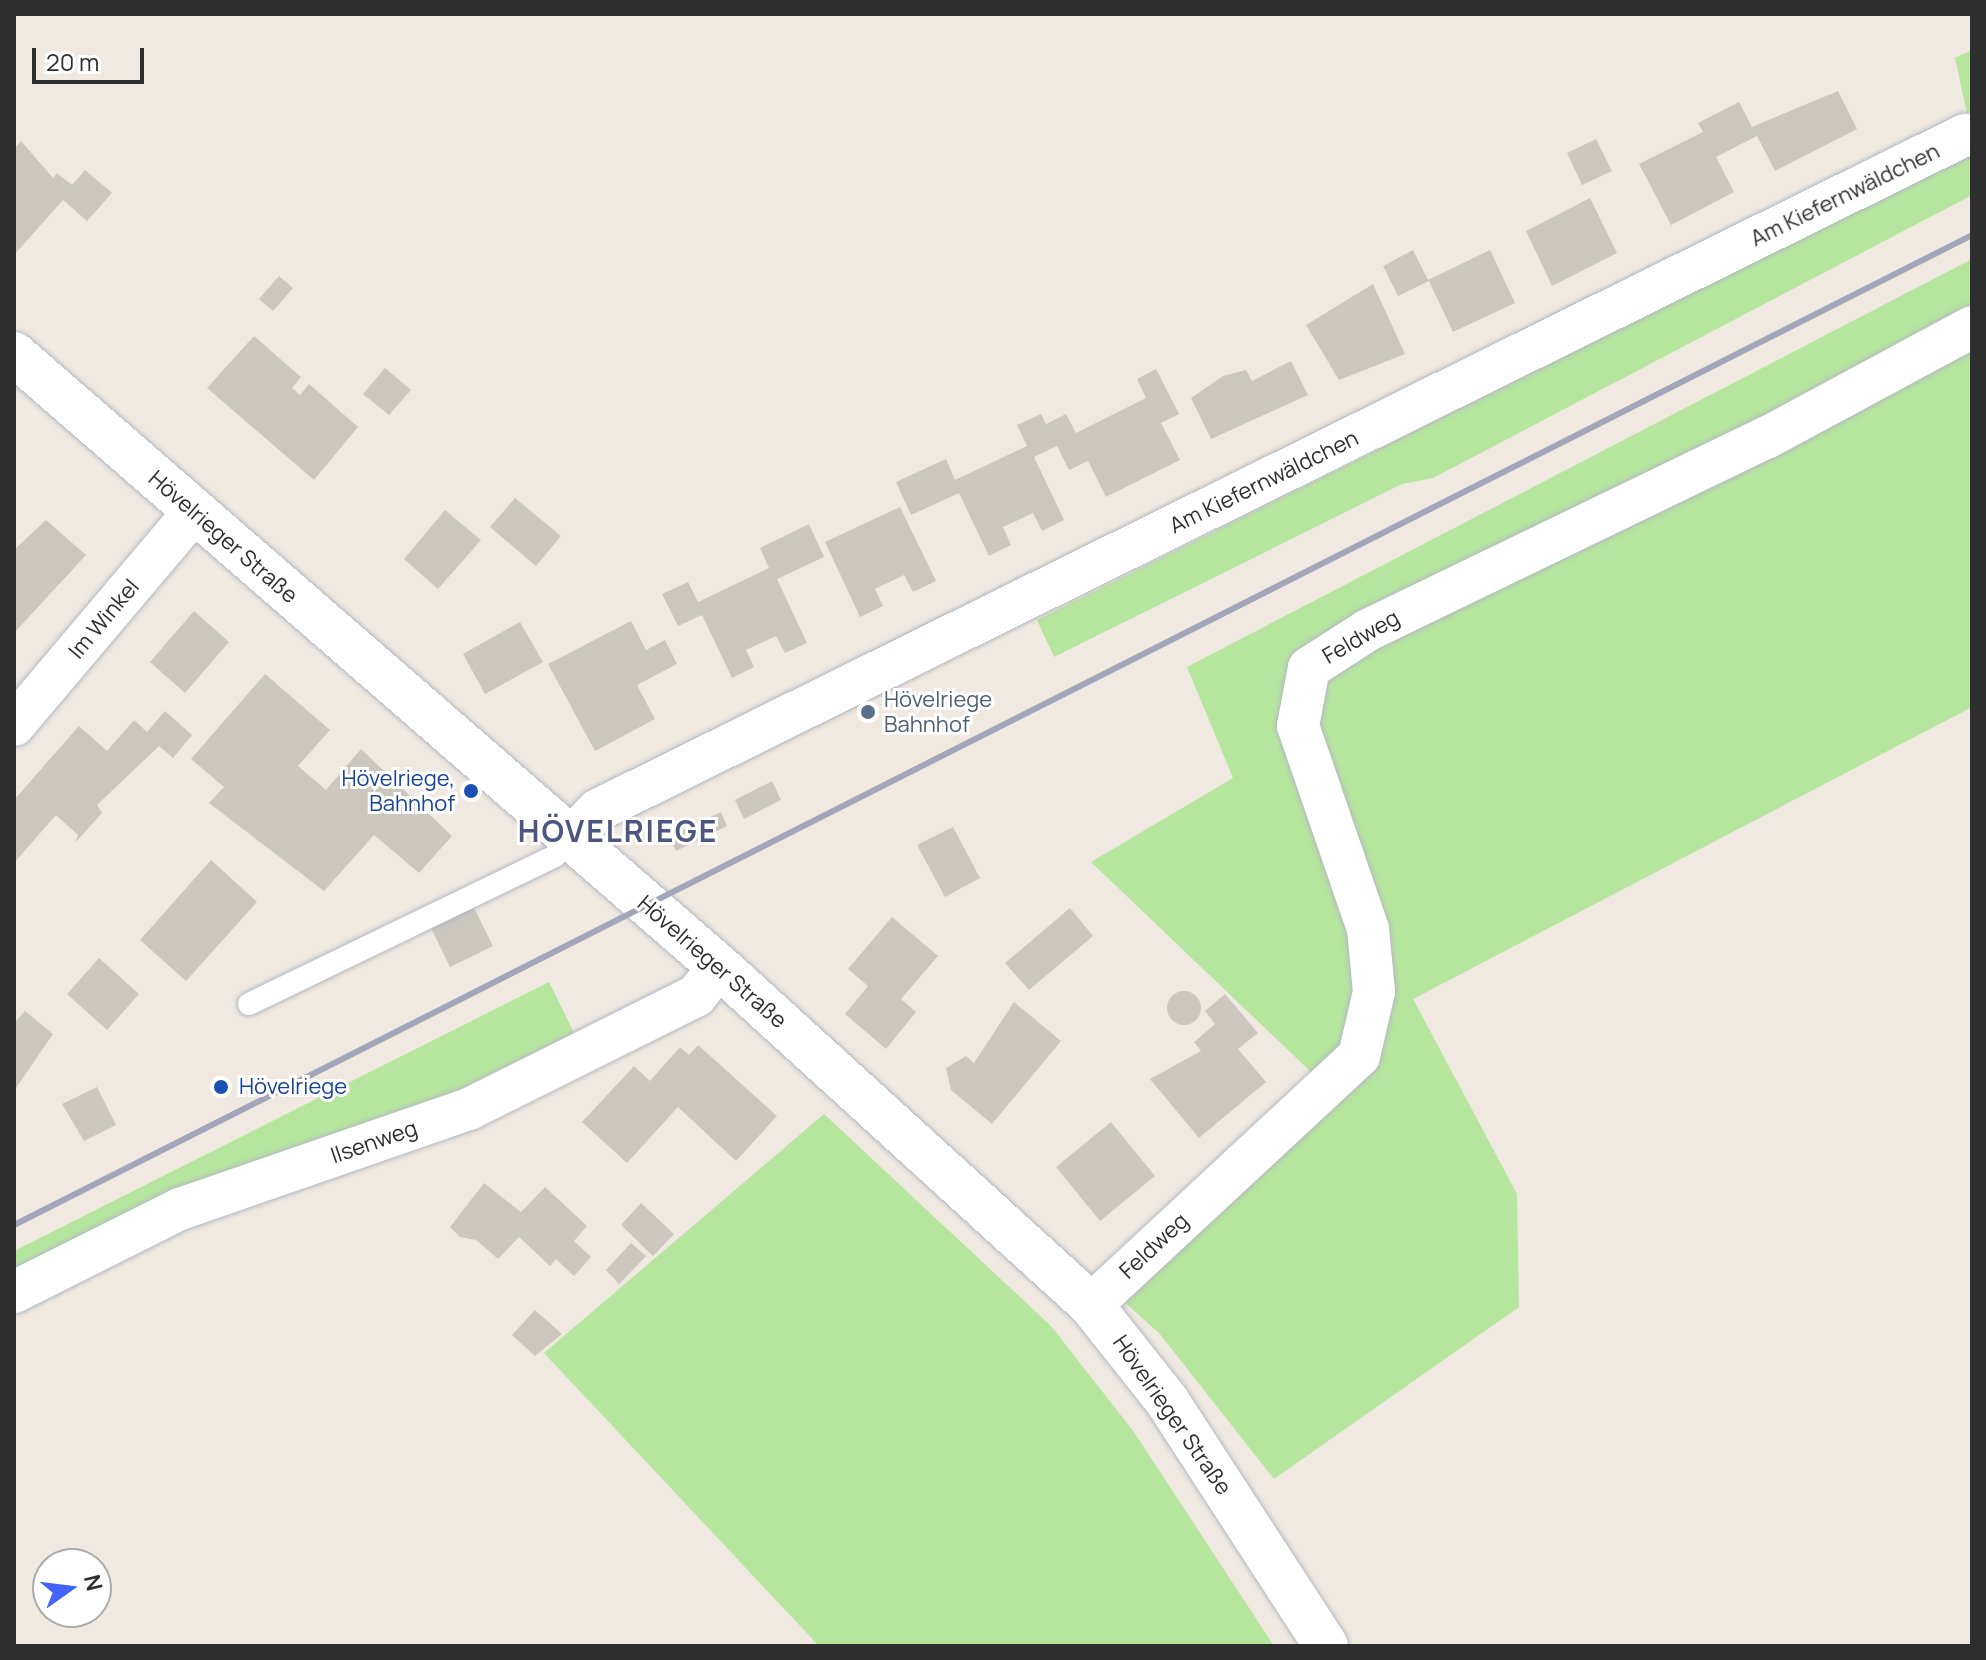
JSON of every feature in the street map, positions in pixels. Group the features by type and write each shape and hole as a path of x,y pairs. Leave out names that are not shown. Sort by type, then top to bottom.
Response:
{"main road":[{"name":"Hövelrieger Straße","path":"14,354 719,967 1091,1305 1167,1401 1326,1646"}],"street":[{"name":"Am Kiefernwäldchen","path":"570,838 598,810 1965,135"},
{"name":"Feldweg","path":"1091,1305 1359,1056 1374,992 1368,929 1298,726 1309,668 1368,630 1768,437 1972,327"},
{"name":"Im Winkel","path":"14,725 194,512"},
{"name":"Ilsenweg","path":"14,1292 180,1209 469,1109 696,996 719,967"}],"lane":[{"path":"249,1004 555,856 570,838"}],"green space":[{"path":"1972,50 1972,111 1967,113 1955,58"},
{"path":"1972,153 1972,195 1433,478 1402,484 1054,657 1037,620"},
{"path":"1972,259 1972,707 1413,999 1517,1194 1519,1307 1274,1479 1159,1333 1096,1277 1311,1072 1091,862 1233,778 1187,667"},
{"path":"549,982 575,1035 478,1083 175,1193 14,1276 14,1251"},
{"path":"824,1114 1051,1326 1134,1432 1274,1646 819,1646 544,1353"}],"building":[{"path":"1838,91 1857,129 1775,171 1757,136 1716,157 1734,192 1671,225 1639,164 1703,132 1698,123 1739,102 1752,127"},
{"path":"1596,139 1612,171 1582,185 1567,153"},
{"path":"21,141 53,178 57,173 72,185 85,170 112,193 87,221 63,200 14,255 14,149"},
{"path":"1590,198 1617,253 1552,286 1526,231"},
{"path":"1413,250 1428,280 1490,250 1515,303 1453,332 1429,281 1398,296 1383,266"},
{"path":"279,276 293,288 273,311 259,299"},
{"path":"1373,284 1405,354 1339,380 1306,325"},
{"path":"254,336 301,377 292,388 300,395 309,384 358,427 314,480 207,388"},
{"path":"1291,361 1308,395 1211,439 1191,398 1223,376 1246,370 1252,381"},
{"path":"385,368 411,390 389,415 363,394"},
{"path":"1156,369 1179,414 1161,423 1180,460 1106,497 1088,461 1069,470 1057,446 1034,457 1064,520 1042,531 1033,513 1003,527 1011,545 989,556 959,493 911,515 896,482 946,459 955,480 1027,446 1017,425 1041,414 1046,424 1066,414 1076,433 1146,398 1137,379"},
{"path":"515,498 561,536 536,566 490,527"},
{"path":"900,507 936,581 913,592 904,575 875,589 883,606 860,617 825,542"},
{"path":"445,510 481,540 438,589 404,559"},
{"path":"46,520 86,555 14,633 14,550"},
{"path":"809,524 824,557 777,579 807,643 785,653 776,636 746,650 754,667 732,678 702,615 678,626 662,594 688,582 698,602 769,568 760,548"},
{"path":"194,611 229,642 185,693 150,662"},
{"path":"631,621 646,650 665,640 677,664 637,685 655,719 595,751 548,664"},
{"path":"520,622 543,662 485,694 463,654"},
{"path":"265,674 330,730 298,766 326,790 361,749 452,836 419,873 374,835 324,891 209,803 224,787 191,759"},
{"path":"165,711 192,735 173,758 159,746 97,805 102,813 75,843 78,835 56,815 14,863 14,800 79,726 107,751 134,720 147,732"},
{"path":"772,781 781,800 744,819 735,800"},
{"path":"721,812 727,826 676,851 669,837"},
{"path":"953,827 980,878 945,897 917,845"},
{"path":"211,860 257,902 186,981 140,940"},
{"path":"473,906 493,946 450,967 430,926"},
{"path":"1070,908 1093,936 1029,990 1005,963"},
{"path":"892,917 938,956 901,999 916,1012 886,1049 845,1014 868,986 848,969"},
{"path":"99,958 139,994 107,1030 67,994"},
{"path":"1184,991 1196,996 1201,1008 1196,1020 1184,1025 1172,1020 1167,1008 1172,996"},
{"path":"1225,994 1258,1033 1238,1049 1266,1082 1199,1138 1150,1079 1201,1051 1194,1042 1215,1024 1205,1011"},
{"path":"1014,1002 1061,1041 992,1124 951,1090 946,1068 966,1056 974,1063"},
{"path":"25,1011 53,1034 14,1091 14,1023"},
{"path":"698,1045 777,1116 736,1161 678,1107 627,1163 582,1122 634,1066 650,1081 680,1047 689,1055"},
{"path":"97,1087 116,1125 84,1141 62,1104"},
{"path":"1111,1122 1155,1176 1100,1221 1056,1167"},
{"path":"484,1183 521,1212 545,1187 587,1226 574,1241 591,1257 574,1276 556,1259 550,1266 519,1237 498,1259 476,1240 460,1237 450,1227"},
{"path":"641,1203 674,1234 653,1256 621,1225"},
{"path":"631,1243 646,1256 619,1284 606,1270"},
{"path":"535,1310 562,1334 535,1356 512,1335"}],"railway":[{"path":"14,1225 1972,235"}],"place":[{"name":"Hövelriege Bahnhof","path":"868,712"},
{"name":"Hövelriege, Bahnhof","path":"471,791"},
{"name":"Hövelriege","path":"221,1087"}],"district":[{"name":"HÖVELRIEGE","path":"618,831"}]}
